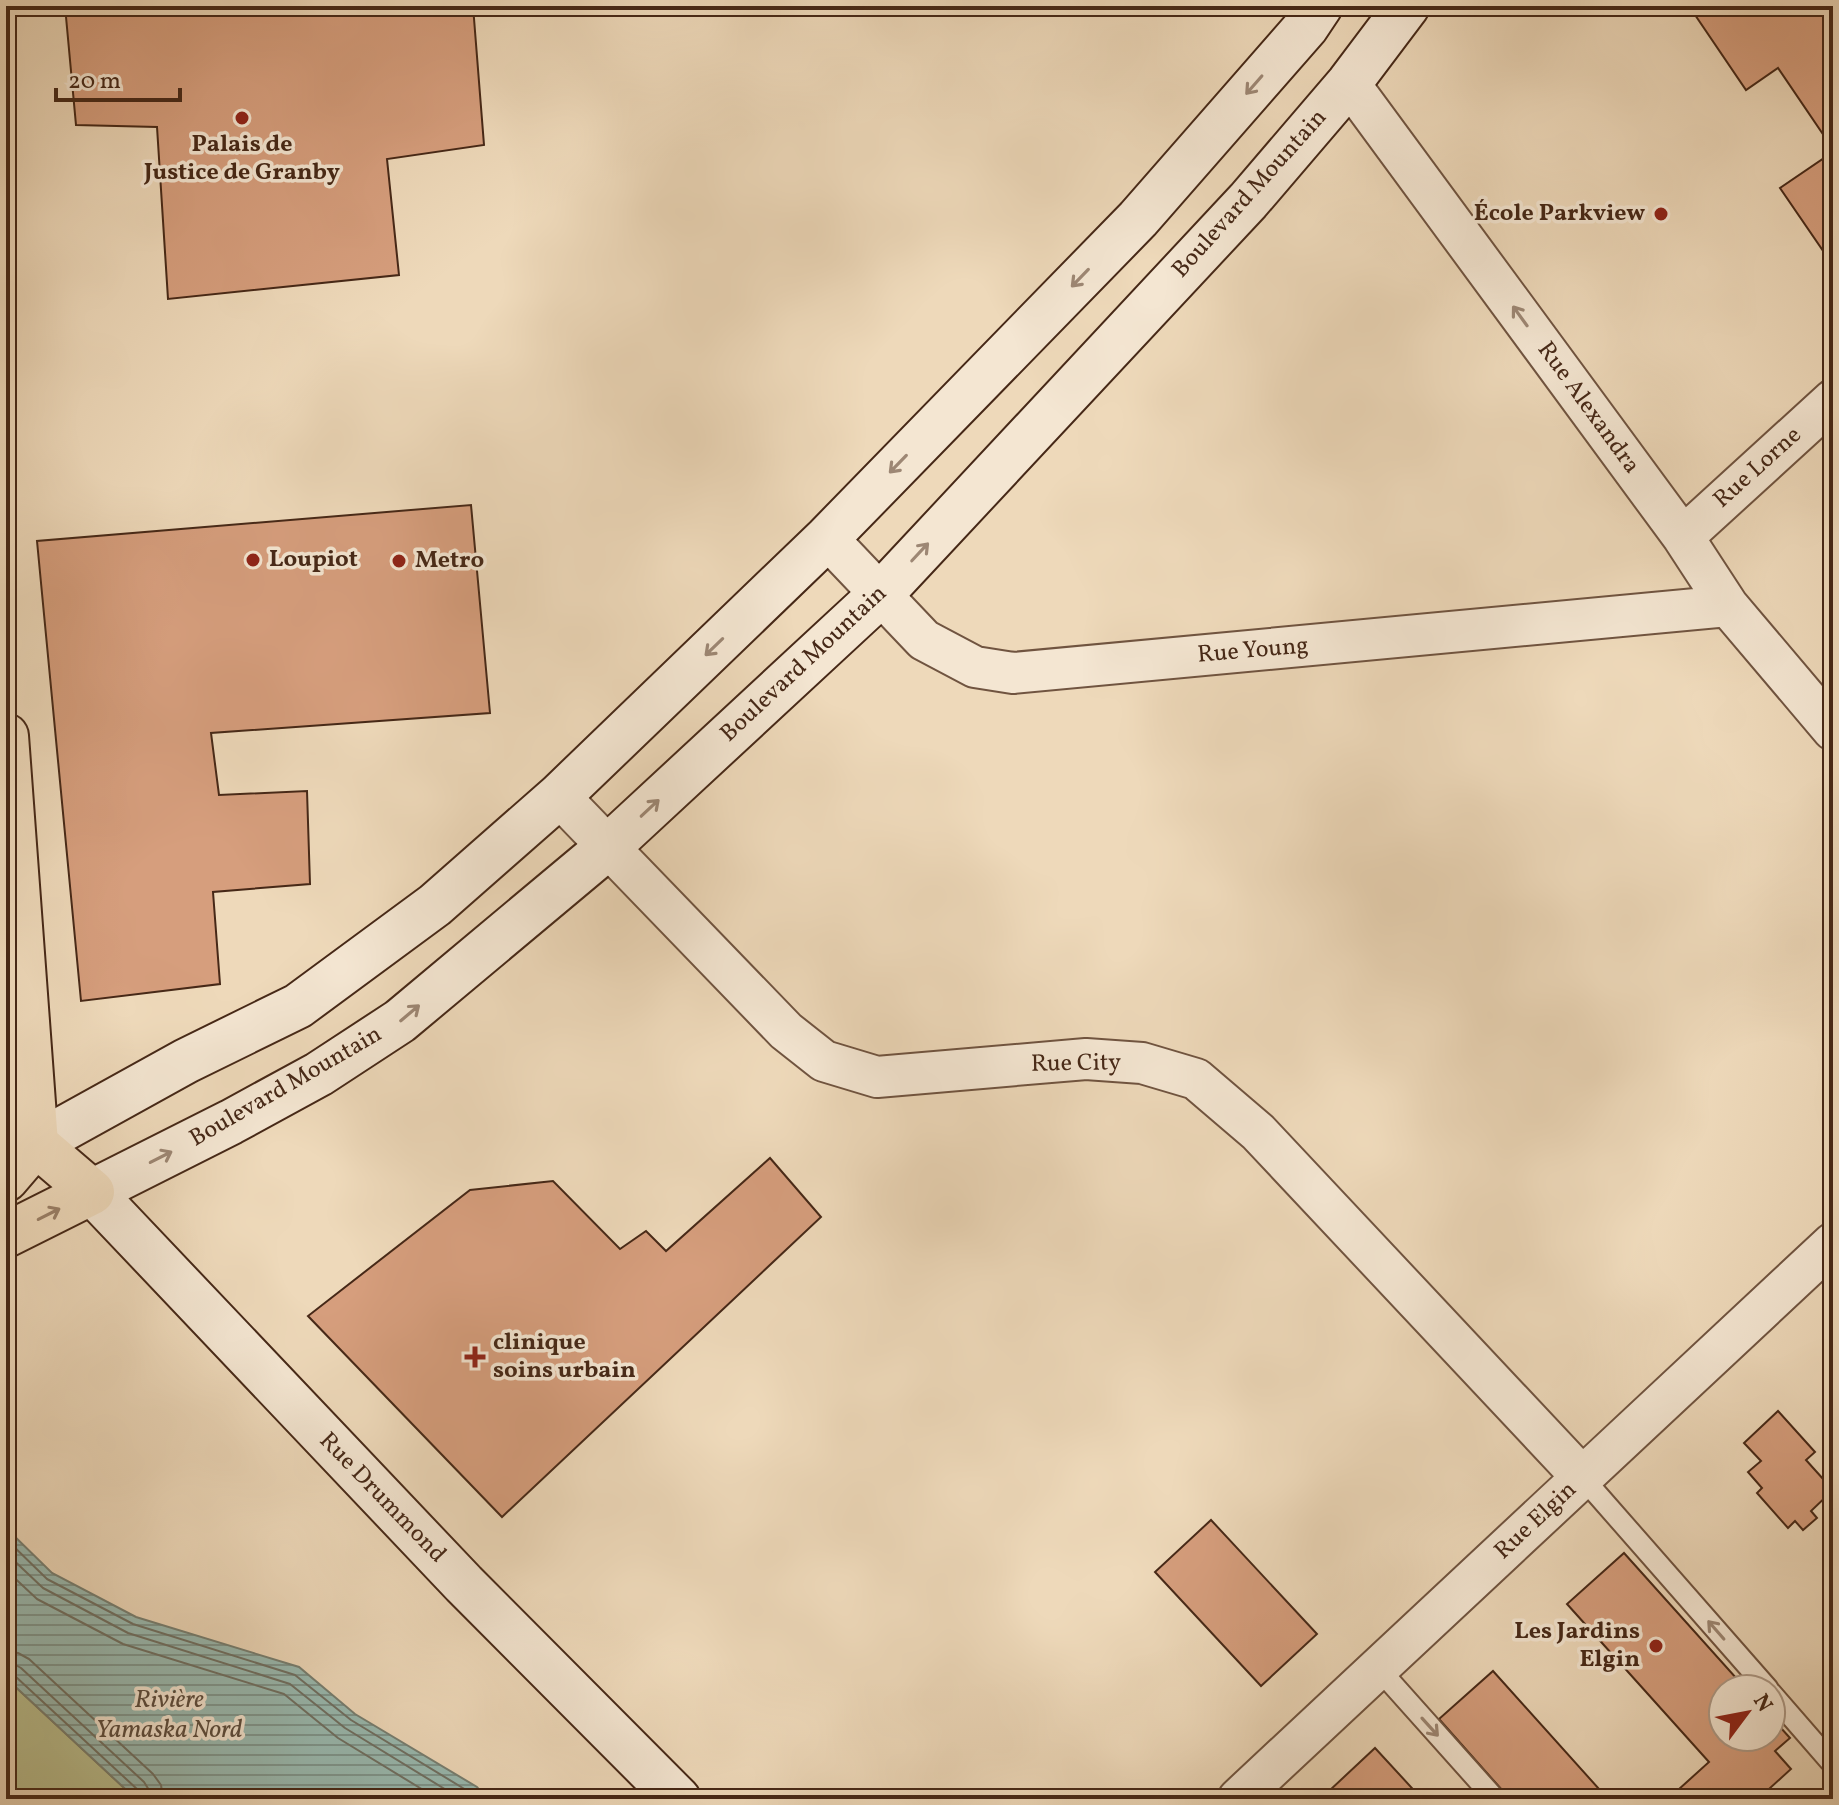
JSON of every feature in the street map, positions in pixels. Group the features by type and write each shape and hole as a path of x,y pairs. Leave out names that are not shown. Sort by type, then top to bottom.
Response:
{"main road":[{"path":"6,736 36,1144 6,1179"},
{"path":"6,1235 92,1192 36,1144"}],"street":[{"name":"Boulevard Mountain","path":"92,1192 319,1074 400,1021 608,847 880,595 1248,201 1349,83 1407,6"},
{"path":"36,1144 186,1061 298,1006 435,905 559,796 827,538 1138,219 1308,13"},
{"name":"Rue Alexandra","path":"1349,83 1683,537 1728,606 1833,730"},
{"name":"Rue Lorne","path":"1683,537 1833,400"},
{"name":"Rue Young","path":"827,538 924,640 975,667 1013,673 1728,606"},
{"name":"Rue City","path":"559,796 786,1031 824,1061 877,1077 1086,1059 1142,1063 1196,1079 1258,1132 1582,1477"},
{"name":"Rue Drummond","path":"92,1192 464,1584 678,1799"},
{"name":"Rue Elgin","path":"1238,1799 1833,1243"}],"lane":[{"path":"1582,1477 1753,1673"},
{"path":"1378,1668 1495,1799"},
{"path":"1787,1712 1830,1761"}],"path":[{"path":"6,1789 16,1799"}],"green space":[{"path":"6,1678 136,1799 6,1799"}],"water":[{"name":"Rivière Yamaska Nord","path":"6,1528 52,1573 136,1617 299,1667 355,1714 477,1787 487,1799 136,1799 6,1678"}],"building":[{"path":"65,6 473,6 484,145 387,159 399,275 168,299 157,127 76,125"},
{"path":"1689,6 1833,6 1833,149 1778,68 1746,90"},
{"path":"1833,152 1833,259 1830,261 1780,188"},
{"path":"471,505 490,713 211,733 219,795 307,791 310,884 213,892 220,984 81,1001 37,541"},
{"path":"770,1158 821,1217 502,1517 308,1316 470,1190 553,1181 620,1249 646,1231 666,1251"},
{"path":"1778,1411 1815,1452 1806,1460 1833,1490 1811,1511 1817,1518 1803,1530 1795,1521 1788,1528 1757,1493 1762,1488 1748,1472 1761,1461 1744,1443"},
{"path":"1211,1520 1317,1634 1261,1686 1155,1572"},
{"name":"Les Jardins Elgin","path":"1624,1553 1732,1673 1707,1673 1707,1753 1777,1753 1791,1769 1758,1799 1668,1799 1709,1762 1567,1604"},
{"name":"Les Jardins Elgin","path":"1493,1671 1608,1799 1510,1799 1439,1719"},
{"path":"1375,1748 1422,1799 1337,1799 1329,1791"}],"place":[{"name":"Palais de Justice de Granby","path":"242,118"},
{"name":"École Parkview","path":"1661,214"},
{"name":"Loupiot","path":"253,560"},
{"name":"Metro","path":"399,561"},
{"name":"clinique soins urbain","path":"475,1357"},
{"name":"Les Jardins Elgin","path":"1656,1646"}]}
